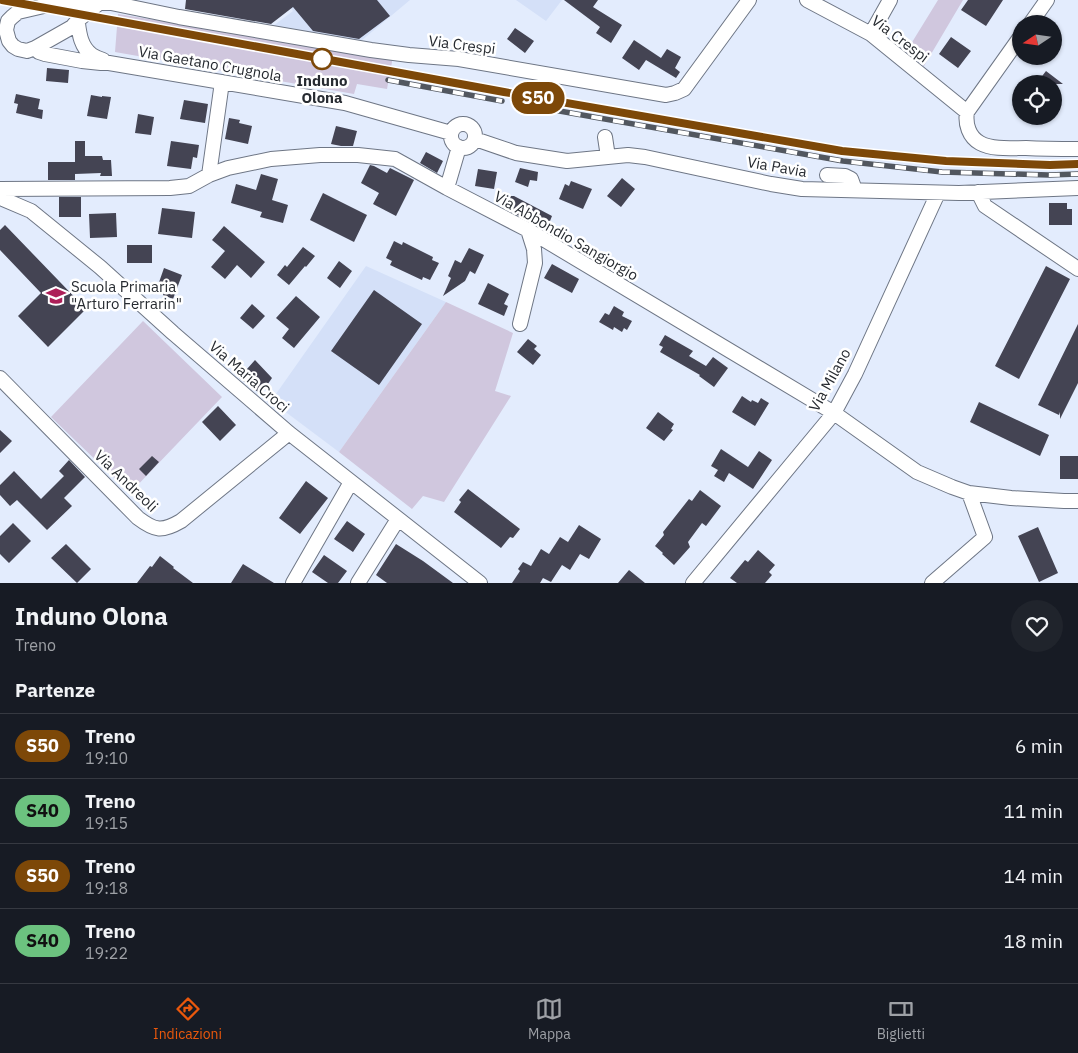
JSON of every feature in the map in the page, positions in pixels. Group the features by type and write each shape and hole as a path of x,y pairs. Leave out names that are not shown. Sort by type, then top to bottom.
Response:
{"street":[{"name":"Via Crespi","path":"3,33 8,21 18,12 43,3 61,2 70,4 97,1 124,3 179,17 362,49 459,59 666,95 684,89 748,0"},
{"name":"Via Crespi","path":"807,0 871,34 967,112"},
{"path":"871,34 890,0"},
{"path":"1036,15 1047,0"},
{"path":"35,48 72,27 97,1"},
{"name":"Via Gaetano Crugnola","path":"70,4 75,10 78,30 86,49 91,55 108,63"},
{"path":"3,33 9,40 6,46"},
{"name":"Via Gaetano Crugnola","path":"6,46 27,50 35,48 45,54 82,61 108,63 345,103 451,133"},
{"path":"1012,49 967,112 967,127 971,136 987,146 1078,149"},
{"path":"209,175 222,82"},
{"path":"464,124 473,129 475,139 468,147 459,147 452,142 451,133 458,125 464,124"},
{"path":"605,137 608,157"},
{"name":"Via Pavia","path":"475,139 516,153 542,158 567,161 628,155 645,157 802,189 938,193 1078,188"},
{"path":"446,188 459,147"},
{"name":"Via Abbondio Sangiorgio","path":"0,188 170,188 189,186 209,175 228,168 271,159 320,155 358,155 395,160 528,230 834,413 917,472 969,493 1011,498 1078,501"},
{"path":"827,175 851,178 855,190"},
{"path":"978,192 985,206 1078,269"},
{"name":"Via Milano","path":"693,583 834,413 938,193"},
{"name":"Via Maria Croci","path":"0,195 3,199 30,211 100,267 289,433 480,583"},
{"path":"520,324 535,262 534,249 528,230"},
{"name":"Via Andreoli","path":"0,378 138,518 151,528 167,529 181,521 289,433"},
{"path":"292,583 352,482"},
{"path":"932,583 985,537 969,493"},
{"path":"358,583 398,519"}],"shaded area":[{"path":"292,0 410,0 355,46 269,29 293,11 290,7"},
{"path":"516,0 562,0 546,21"},
{"path":"938,0 963,0 924,66 906,52"},
{"path":"118,14 392,58 387,89 357,84 354,94 115,52"},
{"path":"366,266 446,302 339,452 271,401"},
{"path":"446,302 513,333 495,391 511,396 444,502 423,496 412,509 339,452"},
{"path":"143,321 222,397 130,493 51,417"}],"building":[{"path":"186,0 377,0 390,16 359,39 313,31 293,7 271,24 185,9"},
{"path":"564,0 598,0 593,7 622,25 611,43 596,33 600,27"},
{"path":"968,0 1003,0 986,26 961,10"},
{"path":"515,28 534,41 525,53 507,39"},
{"path":"951,37 971,51 958,68 939,54"},
{"path":"634,40 661,58 667,49 681,57 675,68 680,72 676,78 646,60 639,70 622,58"},
{"path":"47,68 69,70 68,83 46,81"},
{"path":"1046,71 1051,75 1043,75"},
{"path":"16,94 40,99 38,109 43,110 42,119 16,113 18,104 14,103"},
{"path":"91,95 111,97 107,119 87,116"},
{"path":"184,100 208,104 205,123 180,119"},
{"path":"138,114 154,117 151,135 135,133"},
{"path":"229,118 240,120 239,123 252,126 248,144 225,139"},
{"path":"336,126 357,131 353,146 331,144"},
{"path":"75,141 85,141 85,156 102,156 103,160 111,160 112,176 100,176 101,173 75,174 75,180 48,180 48,162 75,162"},
{"path":"171,141 199,145 197,158 193,157 191,169 167,166"},
{"path":"426,152 443,161 437,173 420,163"},
{"path":"370,165 387,173 390,168 414,180 396,216 373,204 379,193 361,183"},
{"path":"520,168 538,172 537,181 530,180 528,187 515,182"},
{"path":"478,169 497,172 494,189 475,186"},
{"path":"261,174 278,179 272,200 288,205 283,223 260,217 262,212 231,203 236,184 256,190"},
{"path":"622,178 635,189 621,207 607,196"},
{"path":"571,181 592,189 583,209 559,199 565,184 569,186"},
{"path":"323,193 367,215 354,242 310,220"},
{"path":"510,196 514,196 552,216 546,231 505,208"},
{"path":"59,197 81,197 81,217 59,217"},
{"path":"1049,203 1067,203 1067,209 1072,209 1072,225 1049,225"},
{"path":"162,208 195,212 192,238 158,234"},
{"path":"116,213 117,237 90,238 89,214"},
{"path":"5,225 86,309 48,347 18,316 41,293 0,250 0,230"},
{"path":"224,226 265,262 251,278 237,265 225,279 211,267 225,251 212,240"},
{"path":"394,241 402,245 403,242 433,257 432,260 439,263 430,280 423,277 422,280 390,265 392,261 386,258"},
{"path":"127,245 152,245 152,263 127,263"},
{"path":"303,247 315,256 289,285 277,275 285,265 287,267"},
{"path":"469,248 484,255 475,274 470,271 465,281 443,296 451,278 448,276 455,260 461,263"},
{"path":"339,261 352,271 340,288 327,278"},
{"path":"552,264 579,279 572,293 544,278"},
{"path":"1046,266 1070,279 1019,379 995,366"},
{"path":"164,268 182,275 173,299 163,295 164,291 157,288"},
{"path":"488,283 509,294 504,304 508,306 504,316 478,304"},
{"path":"374,290 422,324 379,385 331,351"},
{"path":"296,296 320,317 294,348 282,338 289,329 276,318"},
{"path":"252,304 265,316 253,329 240,318"},
{"path":"614,306 624,312 622,316 632,321 627,330 624,328 622,332 614,327 613,330 599,322 605,313 609,315"},
{"path":"1078,324 1078,383 1060,419 1060,412 1059,415 1038,405"},
{"path":"665,335 693,351 689,356 706,366 713,357 728,368 714,387 700,375 660,352 663,347 659,345"},
{"path":"528,339 537,346 534,349 541,355 533,365 517,352"},
{"path":"255,360 272,378 261,394 239,378"},
{"path":"742,396 751,402 752,400 758,403 761,398 769,403 755,426 732,412"},
{"path":"979,402 1049,435 1040,456 970,422"},
{"path":"218,406 236,425 220,441 202,422"},
{"path":"658,412 674,424 671,429 673,430 664,441 646,428"},
{"path":"0,430 12,441 0,453"},
{"path":"721,449 748,467 759,451 772,460 753,489 729,473 724,482 714,476 718,470 711,466"},
{"path":"152,456 159,462 146,476 139,469"},
{"path":"1060,456 1078,456 1078,479 1060,479"},
{"path":"69,460 85,477 64,498 72,506 47,530 17,500 10,506 0,495 0,485 14,471 41,499 64,476 59,471"},
{"path":"306,481 328,498 300,534 279,518"},
{"path":"468,489 520,529 501,548 454,512 461,502 459,500"},
{"path":"700,490 721,506 706,526 702,523 688,542 690,547 674,565 655,546 664,535 663,532 689,499 692,501"},
{"path":"347,521 365,534 353,552 334,539"},
{"path":"13,523 31,541 9,563 0,554 0,536"},
{"path":"579,525 601,539 589,559 580,554 570,570 562,565 551,582 543,578 540,583 512,583 520,571 518,569 523,562 531,566 541,549 549,554 560,537 568,542"},
{"path":"1038,527 1058,573 1039,582 1018,536"},
{"path":"66,544 91,569 77,583 51,558"},
{"path":"396,544 453,583 387,583 376,575"},
{"path":"758,550 775,565 769,572 772,575 765,583 737,583 730,578 745,560 748,562"},
{"path":"324,555 347,571 338,583 328,583 312,572"},
{"path":"160,556 173,568 193,583 137,583"},
{"path":"243,564 274,583 231,583"},
{"path":"629,570 645,583 618,583"}],"railway":[{"path":"390,71 504,92"},
{"path":"388,80 502,101"},
{"path":"550,100 842,151 946,161 1050,165 1078,164"},
{"path":"548,109 843,161 942,172 1078,174"}],"train":[{"name":"S50","path":"2,0 504,92 842,151 946,161 1050,165 1078,164"}],"place":[{"name":"Induno Olona","path":"322,59"},
{"name":"Scuola Primaria \"Arturo Ferrarin\"","path":"56,296"}]}
